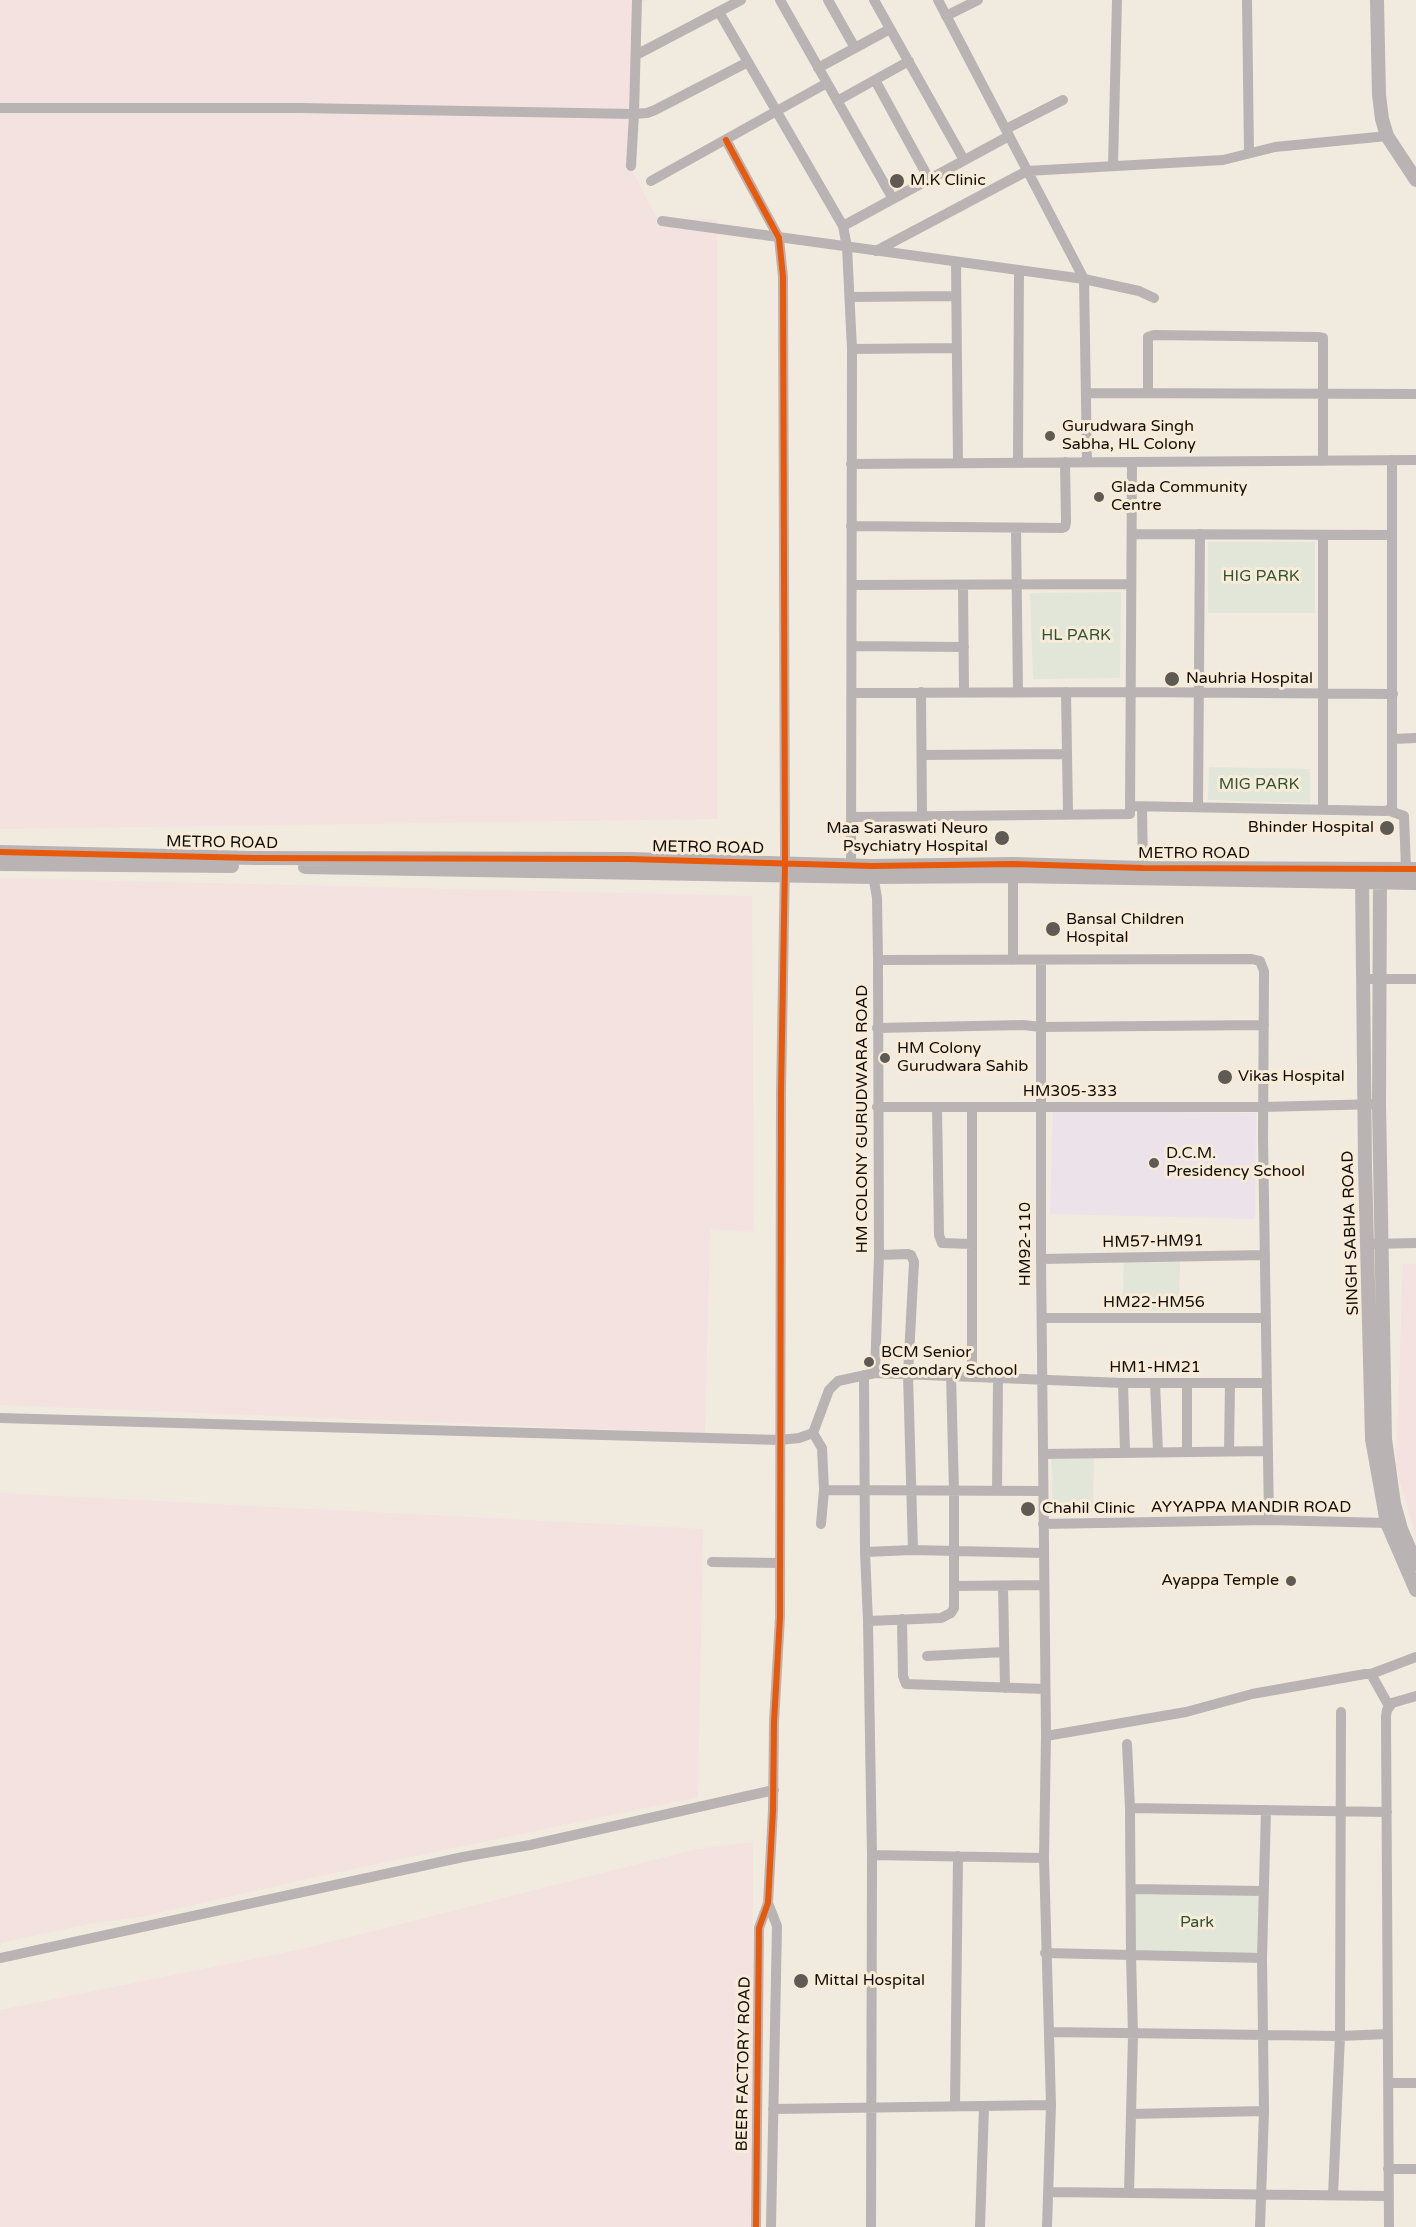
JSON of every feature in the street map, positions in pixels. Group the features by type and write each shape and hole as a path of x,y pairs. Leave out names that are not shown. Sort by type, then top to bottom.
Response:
{"street":[{"path":"631,166 637,0"},
{"path":"636,55 741,0"},
{"path":"780,0 893,199"},
{"path":"828,0 855,48"},
{"path":"874,0 964,160"},
{"path":"938,0 1084,279 1087,462"},
{"path":"946,16 978,0"},
{"path":"1113,166 1117,0"},
{"path":"1247,0 1249,153"},
{"path":"1377,0 1379,95 1382,119 1388,136 1416,180"},
{"path":"719,12 843,226 847,247 852,349 851,865"},
{"path":"818,68 890,29"},
{"path":"837,101 909,61"},
{"path":"0,108 348,108 634,114 655,110 748,62"},
{"path":"874,80 929,179"},
{"path":"651,181 827,83"},
{"path":"843,226 964,160 1063,100"},
{"path":"876,251 1027,171 1222,160 1275,147 1388,136"},
{"path":"726,140 779,238 783,289 785,869 781,1094 780,1563 774,1790 768,1903"},
{"path":"662,221 1084,279 1139,291 1154,298"},
{"path":"956,262 958,463"},
{"path":"1018,462 1019,270"},
{"path":"851,297 956,296"},
{"path":"1148,393 1146,342 1148,337 1154,335 1318,336 1323,338 1325,344 1323,461"},
{"path":"852,349 957,348"},
{"path":"1086,393 1416,394"},
{"path":"1390,811 1393,804 1392,460"},
{"path":"852,464 1416,460"},
{"path":"851,526 1062,528 1065,527 1065,462"},
{"path":"851,816 1130,814 1132,462"},
{"path":"1016,528 1018,692"},
{"path":"1132,534 1392,535"},
{"path":"1198,807 1200,534"},
{"path":"1323,535 1323,809"},
{"path":"852,585 1131,584"},
{"path":"963,585 964,692"},
{"path":"852,646 964,647"},
{"path":"921,692 922,816"},
{"path":"1066,692 1068,814"},
{"path":"852,693 1393,694"},
{"path":"1393,740 1416,738"},
{"path":"922,755 1067,754"},
{"path":"1130,806 1390,811 1404,816 1411,869"},
{"path":"1142,807 1143,868"},
{"name":"METRO ROAD","path":"0,852 265,858 629,859 785,869 851,865 872,871"},
{"name":"METRO ROAD","path":"0,864 872,871 1143,868 1362,875"},
{"name":"METRO ROAD","path":"1013,870 1380,875 1411,869"},
{"path":"1013,870 1013,960"},
{"name":"HM COLONY GURUDWARA ROAD","path":"871,2227 872,1855 865,1552 869,1373 879,1255 877,898 872,871"},
{"name":"SINGH SABHA ROAD","path":"1362,875 1363,980 1372,1104 1375,1244 1387,1458 1394,1504 1401,1529 1416,1564"},
{"name":"METRO ROAD","path":"1380,875 1416,883"},
{"name":"SINGH SABHA ROAD","path":"1372,1104 1379,979 1380,875"},
{"path":"878,960 1257,960 1264,971 1263,1107 1269,1520"},
{"name":"HM92-110","path":"1041,961 1041,1259 1046,1736 1044,1858 1051,2104 1047,2227"},
{"path":"1363,980 1416,979"},
{"path":"877,1028 1023,1025 1041,1027 1264,1025"},
{"name":"HM305-333","path":"877,1107 1263,1107 1372,1104"},
{"path":"937,1107 939,1235 942,1243 972,1244"},
{"path":"972,1107 972,1376"},
{"path":"1375,1244 1416,1243"},
{"name":"SINGH SABHA ROAD","path":"1375,1244 1372,1439 1386,1523 1416,1590"},
{"path":"879,1255 908,1254 913,1257 908,1374 913,1550"},
{"name":"HM57-HM91","path":"1041,1259 1265,1255"},
{"name":"HM22-HM56","path":"1042,1318 1265,1318"},
{"path":"0,1418 780,1440 799,1438 813,1432 829,1390 838,1381 869,1373"},
{"name":"HM1-HM21","path":"869,1373 1123,1383 1266,1383"},
{"path":"868,1621 947,1616 954,1608 951,1375"},
{"path":"997,1491 998,1377"},
{"path":"1123,1383 1125,1453"},
{"path":"1155,1383 1158,1452"},
{"path":"1187,1383 1187,1452"},
{"path":"1229,1451 1230,1383"},
{"path":"813,1432 822,1448 824,1490 821,1524"},
{"path":"1043,1454 1267,1451"},
{"path":"824,1490 1043,1491"},
{"name":"AYYAPPA MANDIR ROAD","path":"1043,1524 1269,1520 1386,1523"},
{"path":"865,1552 913,1550 1043,1553"},
{"path":"712,1562 780,1563"},
{"path":"954,1586 1044,1585"},
{"path":"1003,1586 1005,1688"},
{"path":"902,1619 903,1676 906,1684 1045,1689"},
{"path":"927,1656 1004,1652"},
{"path":"1046,1736 1186,1712 1252,1694 1371,1674 1416,1657"},
{"path":"1371,1674 1389,1706"},
{"path":"1389,2227 1386,1716 1389,1706 1397,1701 1416,1696"},
{"path":"1333,2195 1340,2036 1341,1712"},
{"path":"1127,1744 1132,1889 1133,2035 1129,2193"},
{"path":"0,1958 530,1845 774,1790"},
{"path":"1130,1808 1387,1812"},
{"path":"1260,2227 1263,2111 1262,1958 1266,1810"},
{"path":"872,1855 1044,1858"},
{"path":"956,2106 958,1856"},
{"path":"1132,1889 1263,1891"},
{"name":"BEER FACTORY ROAD","path":"768,1903 777,1926 771,2227"},
{"name":"BEER FACTORY ROAD","path":"756,2227 759,1928 768,1903"},
{"path":"1045,1953 1262,1958"},
{"path":"1049,2032 1133,2035 1340,2036 1388,2034"},
{"path":"1388,2082 1416,2083"},
{"path":"773,2109 1051,2104"},
{"path":"980,2227 984,2106"},
{"path":"1131,2114 1263,2111"},
{"path":"1388,2169 1416,2169"},
{"path":"1048,2192 1388,2196"}],"shaded area":[{"path":"0,0 649,0 633,6 633,173 657,218 717,219 717,819 0,829"},
{"path":"0,878 752,896 754,1232 710,1229 705,1433 0,1405"},
{"name":"D.C.M. Presidency School","path":"1053,1111 1256,1113 1255,1219 1050,1214"},
{"path":"1403,1264 1416,1264 1416,1536 1396,1468"},
{"path":"0,1493 703,1529 698,1797 320,1876 145,1916 89,1924 0,1943"},
{"path":"753,1842 752,2227 0,2227 0,2010 302,1949 697,1849"}],"green space":[{"name":"HIG PARK","path":"1208,542 1315,542 1315,613 1208,613"},
{"name":"HL PARK","path":"1121,592 1120,678 1033,679 1030,593"},
{"name":"MIG PARK","path":"1209,767 1310,769 1310,803 1208,800"},
{"path":"1124,1261 1180,1261 1179,1311 1122,1310"},
{"path":"1051,1453 1094,1453 1093,1512 1053,1513"},
{"name":"Park","path":"1135,1893 1260,1894 1258,1954 1134,1952"}],"cycle path":[{"path":"726,140 779,238 783,277 785,862 781,1093 780,1617 768,1903 759,1928 756,2227"},
{"path":"0,852 254,858 629,859 872,866 1013,864 1143,868 1416,869"}],"place":[{"name":"M.K Clinic","path":"897,181"},
{"name":"Gurudwara Singh Sabha, HL Colony","path":"1050,436"},
{"name":"Glada Community Centre","path":"1099,497"},
{"name":"Nauhria Hospital","path":"1172,679"},
{"name":"Bhinder Hospital","path":"1387,828"},
{"name":"Maa Saraswati Neuro Psychiatry Hospital","path":"1002,838"},
{"name":"Bansal Children Hospital","path":"1053,929"},
{"name":"HM Colony Gurudwara Sahib","path":"885,1058"},
{"name":"Vikas Hospital","path":"1225,1077"},
{"name":"D.C.M. Presidency School","path":"1154,1163"},
{"name":"BCM Senior Secondary School","path":"869,1362"},
{"name":"Chahil Clinic","path":"1028,1509"},
{"name":"Ayappa Temple","path":"1291,1581"},
{"name":"Mittal Hospital","path":"801,1981"}]}
